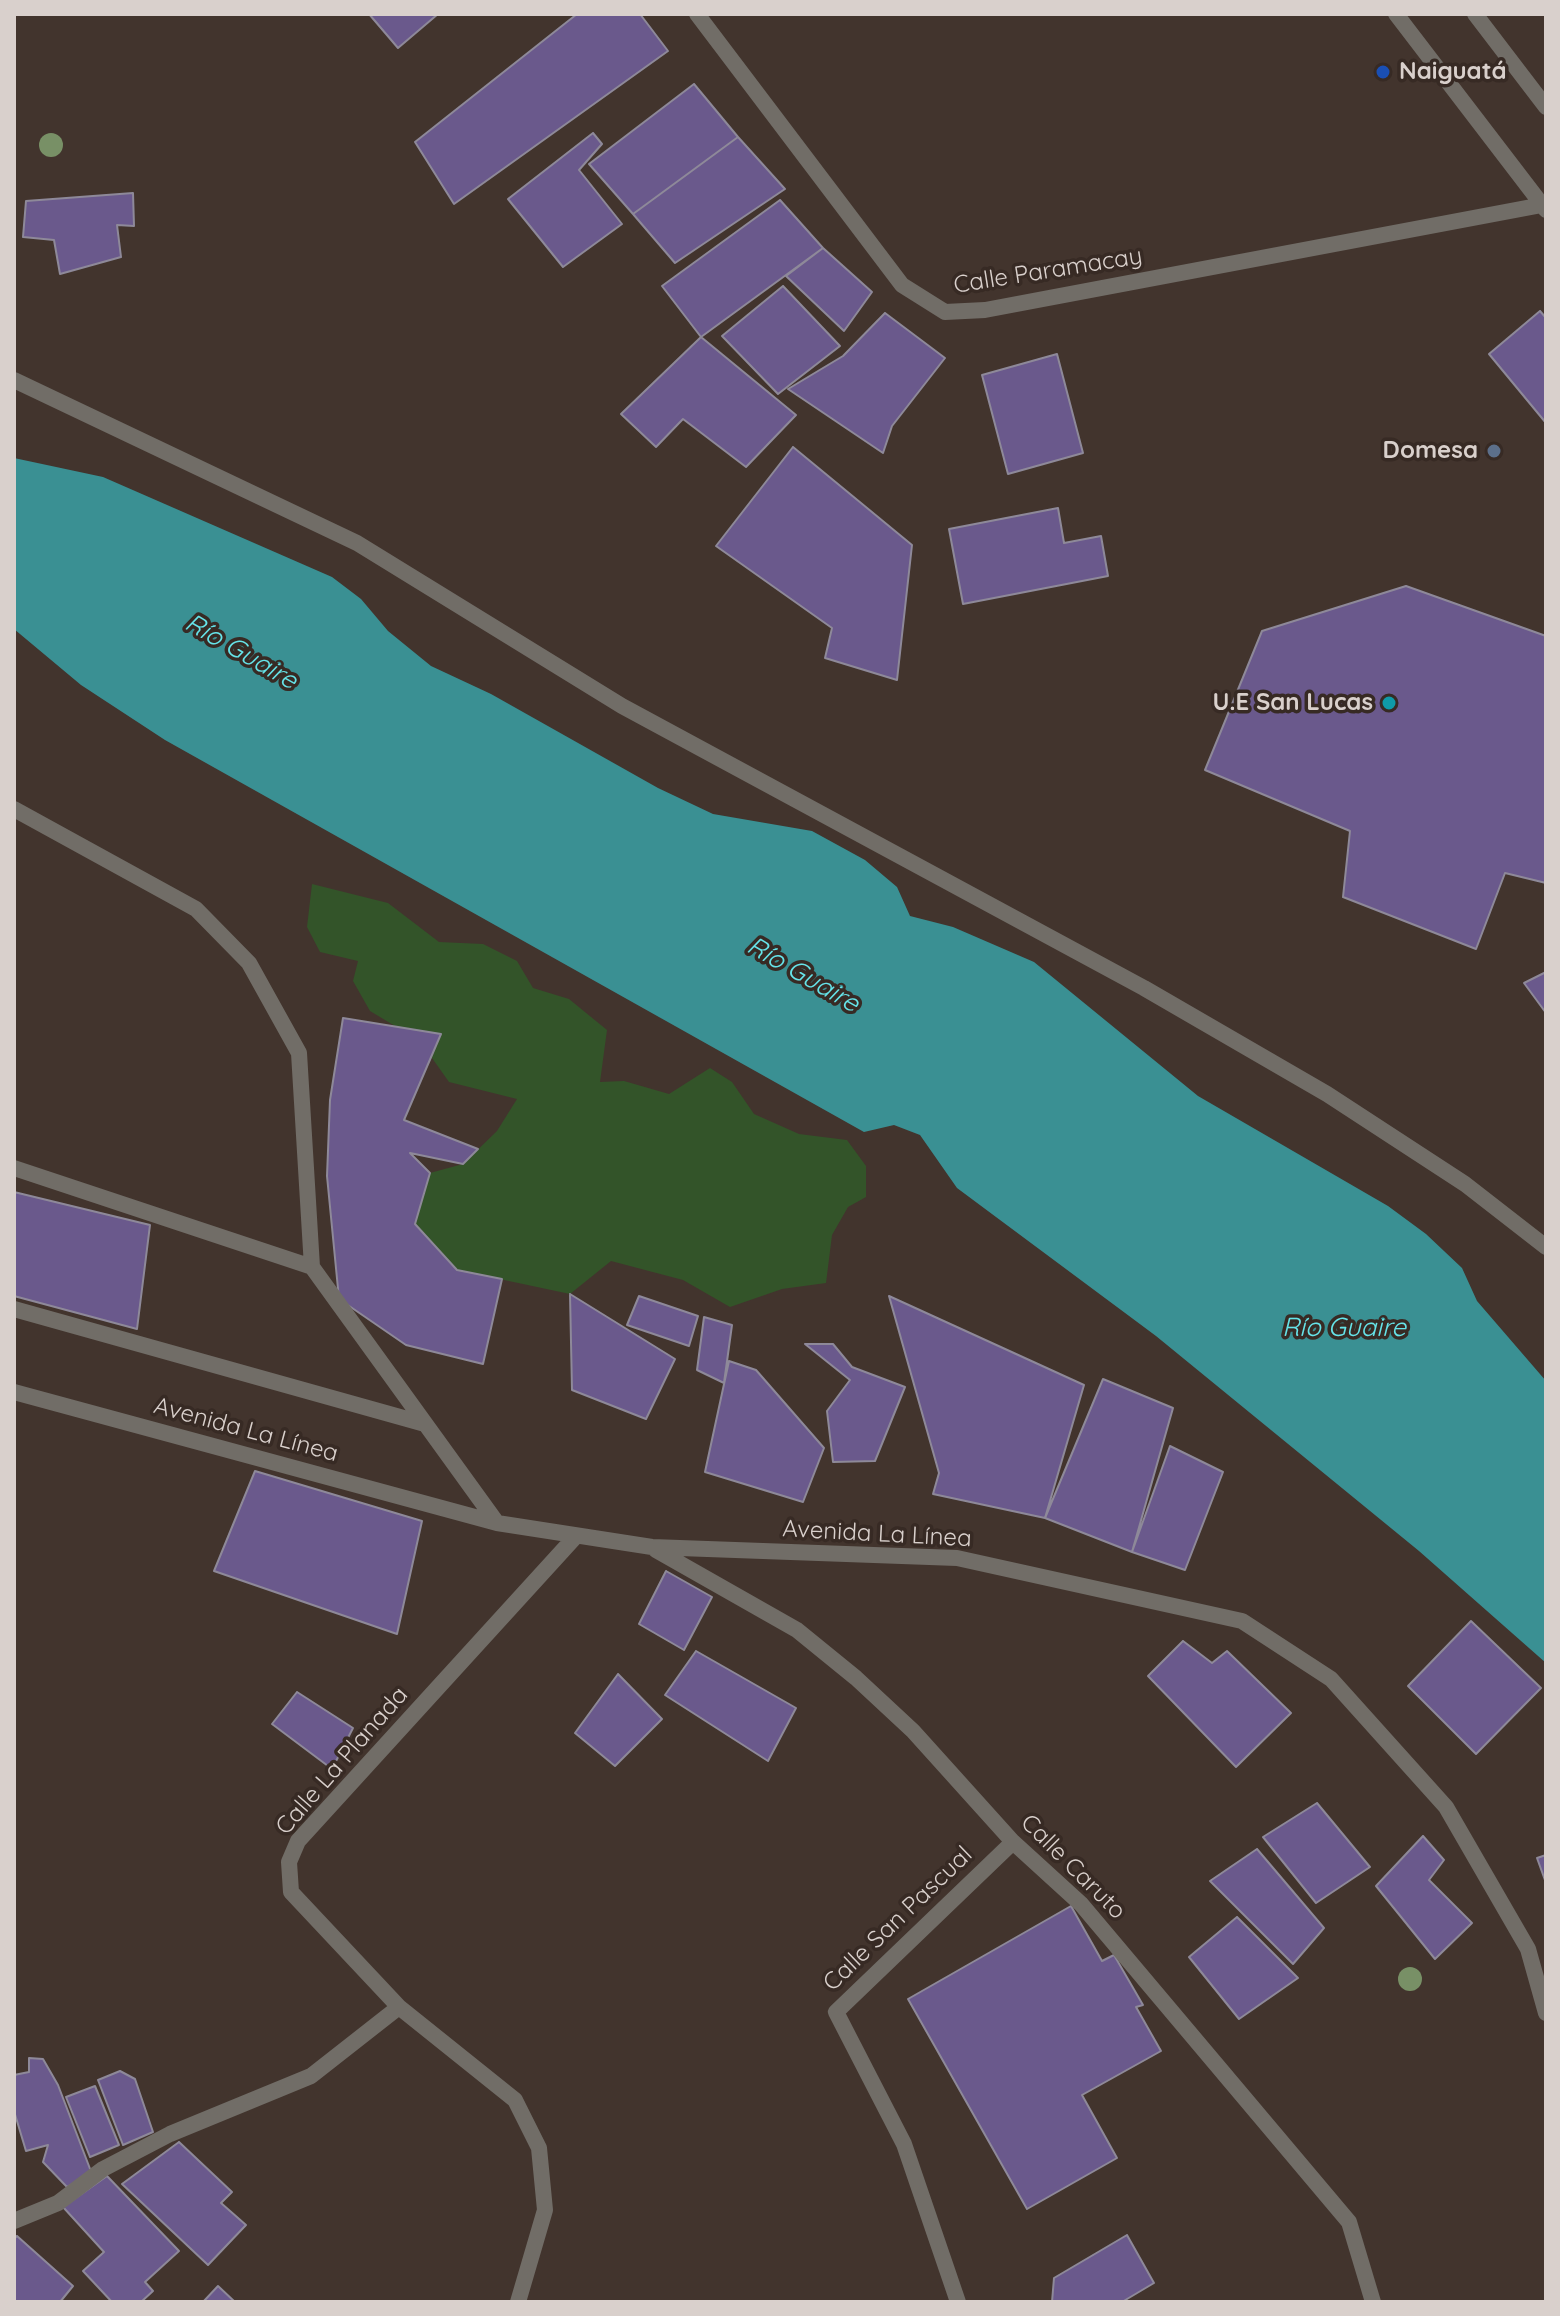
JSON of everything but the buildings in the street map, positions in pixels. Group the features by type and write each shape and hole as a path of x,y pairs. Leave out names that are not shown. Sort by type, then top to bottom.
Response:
{"street":[{"name":"Calle Paramacay","path":"697,14 902,285 945,312 985,310 1544,207"},
{"path":"1396,14 1544,207"},
{"path":"1475,14 1546,107"},
{"path":"14,380 357,543 622,706 1144,988 1327,1094 1465,1184 1546,1247"},
{"path":"14,809 196,909 249,963 299,1053 312,1267 497,1523"},
{"path":"14,1168 312,1267"},
{"path":"14,1309 425,1424"},
{"name":"Avenida La Línea","path":"14,1392 497,1523 652,1547 957,1558 1242,1621 1331,1679 1446,1807 1528,1949 1546,2013"},
{"name":"Calle La Planada","path":"518,2302 545,2210 539,2148 515,2100 399,2007 291,1892 289,1862 298,1841 576,1536"},
{"name":"Calle Caruto","path":"652,1547 797,1630 856,1678 913,1731 1013,1842 1081,1904 1349,2222 1373,2302"},
{"name":"Calle San Pascual","path":"958,2302 904,2144 836,2012 1013,1842"},
{"path":"14,2221 58,2203 103,2169 170,2134 311,2076 399,2007"}],"green space":[{"path":"312,884 388,903 439,942 483,944 517,961 533,988 569,999 607,1030 600,1082 624,1081 669,1094 710,1068 732,1082 754,1114 799,1134 847,1140 866,1166 866,1197 848,1207 832,1235 826,1283 782,1289 730,1307 683,1280 611,1261 570,1294 457,1270 415,1224 430,1173 463,1164 497,1131 517,1099 449,1082 420,1041 370,1011 353,981 358,961 320,952 307,927"}],"water":[{"name":"Río Guaire","path":"14,458 103,477 332,577 361,599 388,631 431,666 491,694 658,788 713,814 812,831 865,860 897,887 910,916 953,927 1034,962 1198,1096 1388,1206 1426,1234 1462,1268 1477,1301 1546,1381 1546,1663 1419,1551 1156,1336 957,1188 920,1135 894,1125 864,1132 165,740 81,685 14,629"}],"place":[{"name":"Naiguatá","path":"1383,72"},
{"name":"Domesa","path":"1494,451"},
{"name":"U.E San Lucas","path":"1389,703"}]}
